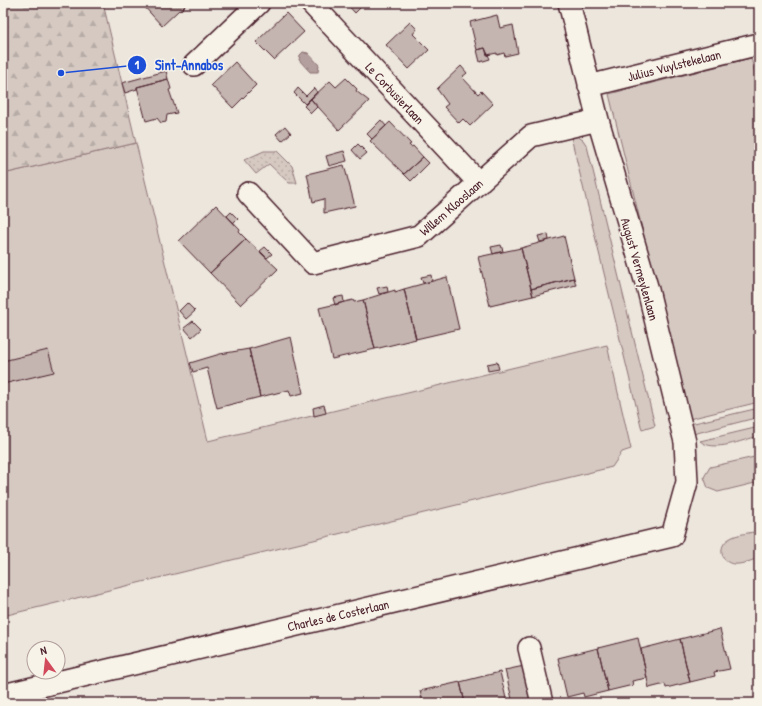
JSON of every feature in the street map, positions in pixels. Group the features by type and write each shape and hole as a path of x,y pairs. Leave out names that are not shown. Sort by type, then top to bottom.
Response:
{"street":[{"path":"194,65 258,3"},
{"name":"Le Corbusierlaan","path":"311,3 479,183"},
{"name":"August Vermeylenlaan","path":"569,3 598,120 648,290 685,442 687,482 672,536"},
{"name":"Julius Vuylstekelaan","path":"589,86 759,44"},
{"name":"Willem Klooslaan","path":"248,193 313,263 419,236 531,136 598,120"},
{"name":"Charles de Costerlaan","path":"3,695 672,536"},
{"path":"529,648 542,703"}],"green space":[{"path":"3,3 103,3 136,143 3,174"},
{"path":"751,58 759,90 759,402 689,419 609,94"},
{"path":"577,136 583,140 587,146 655,426 642,430 571,137"},
{"path":"136,143 208,441 607,345 631,449 622,452 612,467 3,616 3,174"},
{"path":"264,151 277,151 292,166 297,183 289,183 269,164 256,174 244,160"},
{"path":"759,408 759,417 693,434 690,424"},
{"path":"759,427 759,436 720,446 713,446 700,441"},
{"path":"759,456 759,482 718,492 708,488 704,477 710,467"},
{"path":"759,531 759,558 737,564 726,561 722,554 725,542 735,536"}],"water":[{"path":"303,52 308,53 319,65 318,72 310,72 299,60 300,55"}],"building":[{"path":"141,3 186,3 187,4 162,26"},
{"path":"346,3 365,3 355,13"},
{"path":"286,13 304,32 274,60 256,42"},
{"path":"497,15 500,28 513,25 518,53 505,56 504,53 487,55 485,48 477,50 470,22"},
{"path":"410,22 417,29 413,34 429,50 409,69 386,45"},
{"path":"485,48 490,59 480,62 477,50"},
{"path":"235,62 256,85 233,108 211,85"},
{"path":"461,66 467,73 462,77 478,94 481,91 493,104 470,126 463,119 459,123 444,107 448,104 437,89"},
{"path":"166,71 168,79 137,87 137,89 125,93 122,83"},
{"path":"346,78 357,89 356,91 369,101 339,130 311,99 330,81 336,87"},
{"path":"168,79 171,89 169,90 177,113 167,115 166,122 161,123 157,118 146,121 137,87"},
{"path":"298,88 306,96 314,88 317,92 305,104 294,93"},
{"path":"311,99 317,107 311,113 304,106"},
{"path":"381,120 386,126 372,139 367,134"},
{"path":"390,122 411,144 409,145 411,147 413,146 423,157 404,174 370,141"},
{"path":"285,126 291,133 282,141 276,134"},
{"path":"358,144 367,153 360,159 352,150"},
{"path":"344,151 347,161 329,166 326,156"},
{"path":"423,157 429,163 411,181 404,174"},
{"path":"344,165 355,206 324,213 324,199 313,202 307,174"},
{"path":"216,205 240,230 239,232 246,239 210,273 179,241"},
{"path":"231,212 238,219 234,223 227,216"},
{"path":"548,234 549,240 540,242 538,236"},
{"path":"564,236 574,278 531,289 521,248"},
{"path":"246,239 278,269 241,305 210,273"},
{"path":"501,245 503,251 493,254 491,247"},
{"path":"265,247 272,254 267,258 260,251"},
{"path":"521,248 533,296 490,306 478,257"},
{"path":"431,275 432,281 423,283 421,277"},
{"path":"447,277 459,329 416,339 404,289"},
{"path":"574,278 576,285 533,296 531,289"},
{"path":"387,286 388,292 379,294 377,288"},
{"path":"404,289 416,339 375,349 363,300 395,290 395,292"},
{"path":"343,296 344,302 335,305 333,298"},
{"path":"353,300 354,302 363,300 375,349 332,359 319,308"},
{"path":"187,303 195,311 186,319 179,311"},
{"path":"193,321 201,329 192,337 184,328"},
{"path":"291,337 303,393 291,396 289,390 260,397 249,349"},
{"path":"249,349 260,397 217,408 207,368 193,372 190,363 220,354"},
{"path":"48,350 54,372 3,384 3,361"},
{"path":"497,362 499,369 488,371 487,364"},
{"path":"324,405 326,413 314,416 313,408"},
{"path":"756,615 759,615 759,628"},
{"path":"720,629 730,669 714,672 715,676 690,682 680,639"},
{"path":"638,638 647,678 632,681 633,685 608,691 598,648"},
{"path":"680,639 690,682 666,688 665,684 649,688 641,649"},
{"path":"598,648 608,691 584,697 583,693 567,697 558,658"},
{"path":"524,666 532,701 513,703 505,670"},
{"path":"500,672 507,703 465,703 460,682"},
{"path":"460,682 465,703 423,703 420,691"}],"place":[{"name":"Sint-Annabos","path":"61,73"}]}
